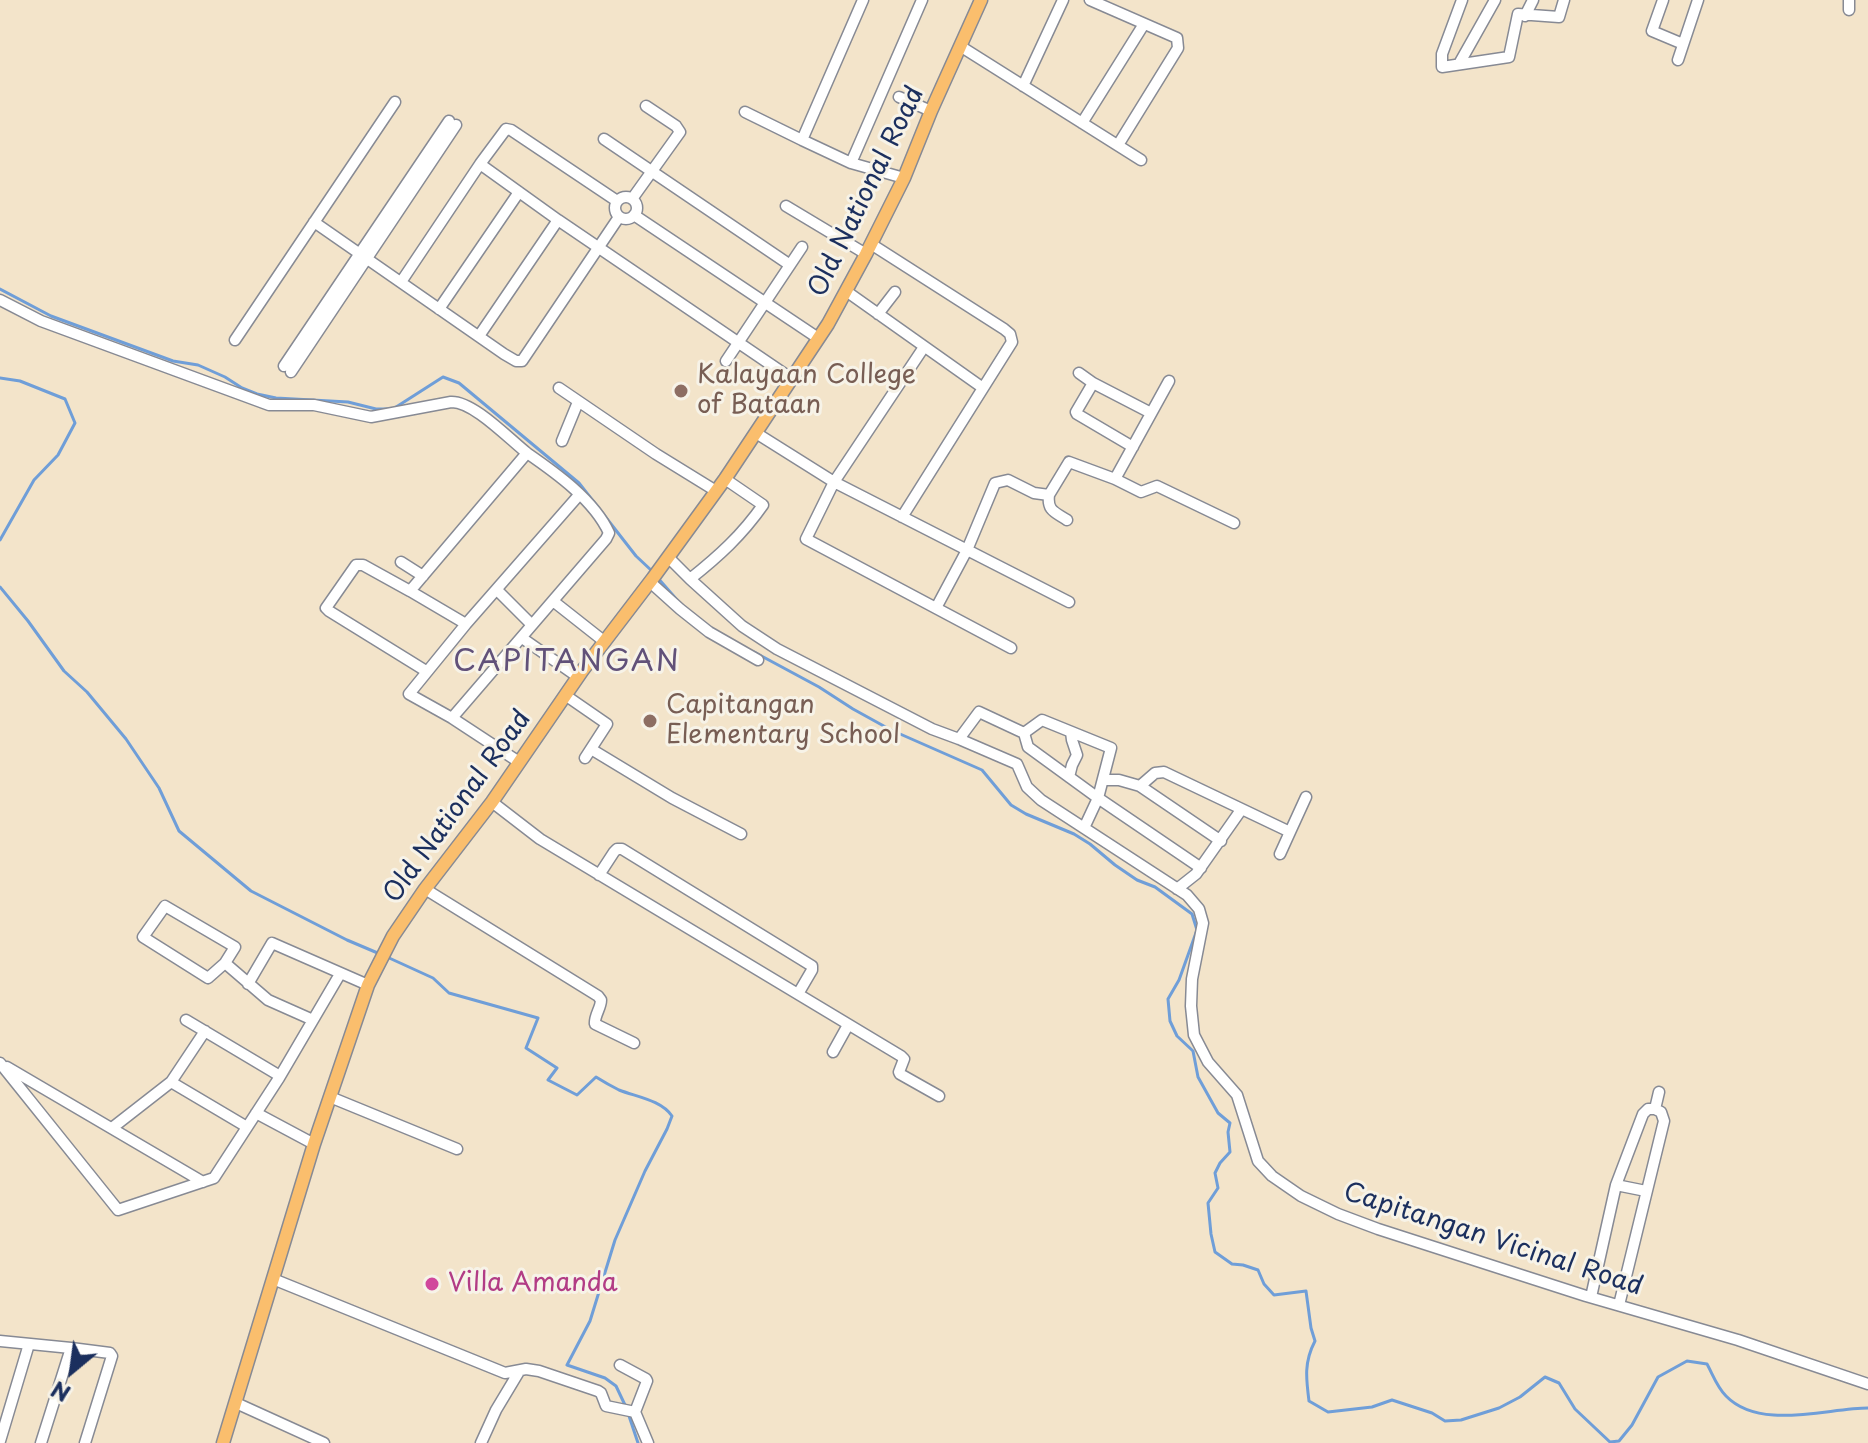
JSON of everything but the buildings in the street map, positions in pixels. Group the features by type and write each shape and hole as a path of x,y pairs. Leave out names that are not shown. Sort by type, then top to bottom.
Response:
{"main road":[{"name":"Old National Road","path":"223,1443 314,1144 368,985 393,936 492,802 578,677 725,479 818,338 869,249 904,178 981,0"}],"street":[{"path":"802,140 863,0"},
{"path":"851,163 922,0"},
{"path":"1023,86 1063,0"},
{"path":"1090,0 1177,38 1178,48 1118,145"},
{"path":"1462,0 1442,54 1442,67 1510,56 1518,15 1559,17 1564,0"},
{"path":"1459,64 1495,0"},
{"path":"1525,16 1533,0"},
{"path":"1663,0 1652,31 1683,44"},
{"path":"1678,60 1698,0"},
{"path":"1082,123 1144,24"},
{"path":"960,46 1141,160"},
{"path":"899,97 931,111"},
{"path":"235,340 395,102"},
{"path":"632,199 680,132 646,106"},
{"path":"745,112 851,163 904,178"},
{"path":"287,369 453,123"},
{"path":"401,282 506,129 617,201"},
{"path":"604,139 790,265"},
{"path":"480,164 792,379"},
{"path":"439,309 519,192"},
{"path":"619,217 615,208 617,201 625,197 632,199"},
{"path":"619,217 634,215 636,208 632,199"},
{"path":"786,206 869,249 1010,334 1012,342 902,517"},
{"path":"634,215 818,338"},
{"path":"314,222 516,361 522,361 619,217"},
{"path":"479,336 558,220"},
{"path":"726,361 802,247"},
{"path":"846,291 983,388"},
{"path":"878,314 895,292"},
{"path":"0,300 41,321 269,405 314,405 371,417 457,402 481,414 527,453 563,478 603,522 609,533 452,718"},
{"path":"924,347 834,482 806,537 1011,648"},
{"path":"1079,373 1151,413"},
{"path":"1115,479 1169,381"},
{"path":"1093,383 1077,414 1133,447"},
{"path":"559,388 716,491"},
{"path":"562,441 578,402"},
{"path":"756,433 834,482 1069,602"},
{"path":"410,591 527,453"},
{"path":"1067,520 1051,510 1048,504 1049,495 1069,462 1141,492 1157,486 1234,523"},
{"path":"690,579 746,529 763,505 725,479"},
{"path":"936,608 967,550 995,483 1008,480 1034,493 1049,495"},
{"path":"519,762 409,694 579,495"},
{"name":"Capitangan Vicinal Road","path":"668,557 742,626 777,649 932,729 1017,764 1027,787 1041,800 1187,895 1199,909 1203,923 1192,979 1194,1035 1208,1062 1237,1095 1258,1161 1272,1176 1301,1196 1352,1219 1868,1384"},
{"path":"401,562 423,576"},
{"path":"426,671 326,608 356,565 363,565 466,624"},
{"path":"654,576 680,609 709,632 758,660"},
{"path":"497,590 532,625"},
{"path":"553,601 605,642"},
{"path":"522,638 578,677"},
{"path":"565,695 607,724 588,753 741,834"},
{"path":"959,739 979,712 1024,733 1028,747 1201,868"},
{"path":"1024,733 1042,720 1111,748 1098,798 1084,828"},
{"path":"1069,777 1077,755 1071,732"},
{"path":"1140,786 1155,773 1164,772 1290,832"},
{"path":"1103,780 1119,780 1140,786 1221,841"},
{"path":"1280,854 1306,797"},
{"path":"492,802 540,839 901,1056 904,1059 900,1074 939,1096"},
{"path":"1177,889 1201,868 1241,810"},
{"path":"599,875 614,852 622,849 808,962 812,970 798,994"},
{"path":"425,889 598,996 601,1005 595,1024 634,1043"},
{"path":"165,906 235,947 225,963 208,978 143,937 165,906"},
{"path":"248,984 272,943 368,985"},
{"path":"225,963 268,1000 313,1020"},
{"path":"1,1063 118,1210 214,1178 280,1076 340,974"},
{"path":"186,1020 280,1076"},
{"path":"833,1052 848,1025"},
{"path":"112,1128 171,1082 205,1031"},
{"path":"1,1063 203,1182"},
{"path":"171,1082 247,1127"},
{"path":"1655,1109 1659,1092"},
{"path":"330,1097 457,1149"},
{"path":"1591,1297 1616,1185 1643,1114 1648,1109 1655,1109 1661,1112 1664,1121 1619,1305"},
{"path":"256,1113 314,1144"},
{"path":"1616,1185 1646,1191"},
{"path":"273,1279 505,1373 526,1369 539,1371 598,1391 606,1406 635,1412"},
{"path":"0,1341 110,1353 112,1356 85,1443"},
{"path":"0,1441 29,1344"},
{"path":"41,1443 71,1348"},
{"path":"620,1365 647,1381 635,1412 648,1443"},
{"path":"481,1443 520,1370"},
{"path":"236,1403 324,1443"}],"waterway":[{"path":"0,289 51,316 173,361 198,365 242,388 276,398 348,402 376,409 393,409 443,377 459,383 579,483 636,556 652,571"},
{"path":"0,378 20,381 65,399 75,423 58,455 34,480 0,540"},
{"path":"657,577 678,601"},
{"path":"0,587 64,671 87,692 126,739 159,788 179,831 251,891 380,954"},
{"path":"754,652 891,730 982,770 1011,805 1074,834 1137,880 1155,887 1192,914 1197,930 1179,980 1168,999 1170,1021 1177,1036 1193,1051 1198,1077 1218,1113 1230,1123 1230,1152 1215,1173 1218,1188 1208,1203 1215,1252 1232,1264 1258,1270 1264,1284 1274,1295 1306,1291 1315,1341 1307,1370 1309,1401 1328,1412 1372,1407 1392,1400 1432,1413 1445,1421 1461,1420 1499,1408 1520,1397 1545,1377 1559,1383 1575,1409 1610,1442 1619,1441 1632,1425 1658,1377 1687,1361 1707,1364 1726,1396 1740,1407 1757,1413 1794,1415 1868,1408"},
{"path":"387,957 433,978 449,993 538,1018 526,1048 557,1068 548,1080 577,1095 596,1077 619,1090 655,1103 672,1116 615,1240 590,1321 567,1365 605,1378 616,1386 625,1405"},
{"path":"628,1413 638,1443"}],"place":[{"name":"Kalayaan College of Bataan","path":"681,391"},
{"name":"Capitangan Elementary School","path":"650,721"},
{"name":"Villa Amanda","path":"432,1284"}],"district":[{"name":"CAPITANGAN","path":"567,663"}]}
